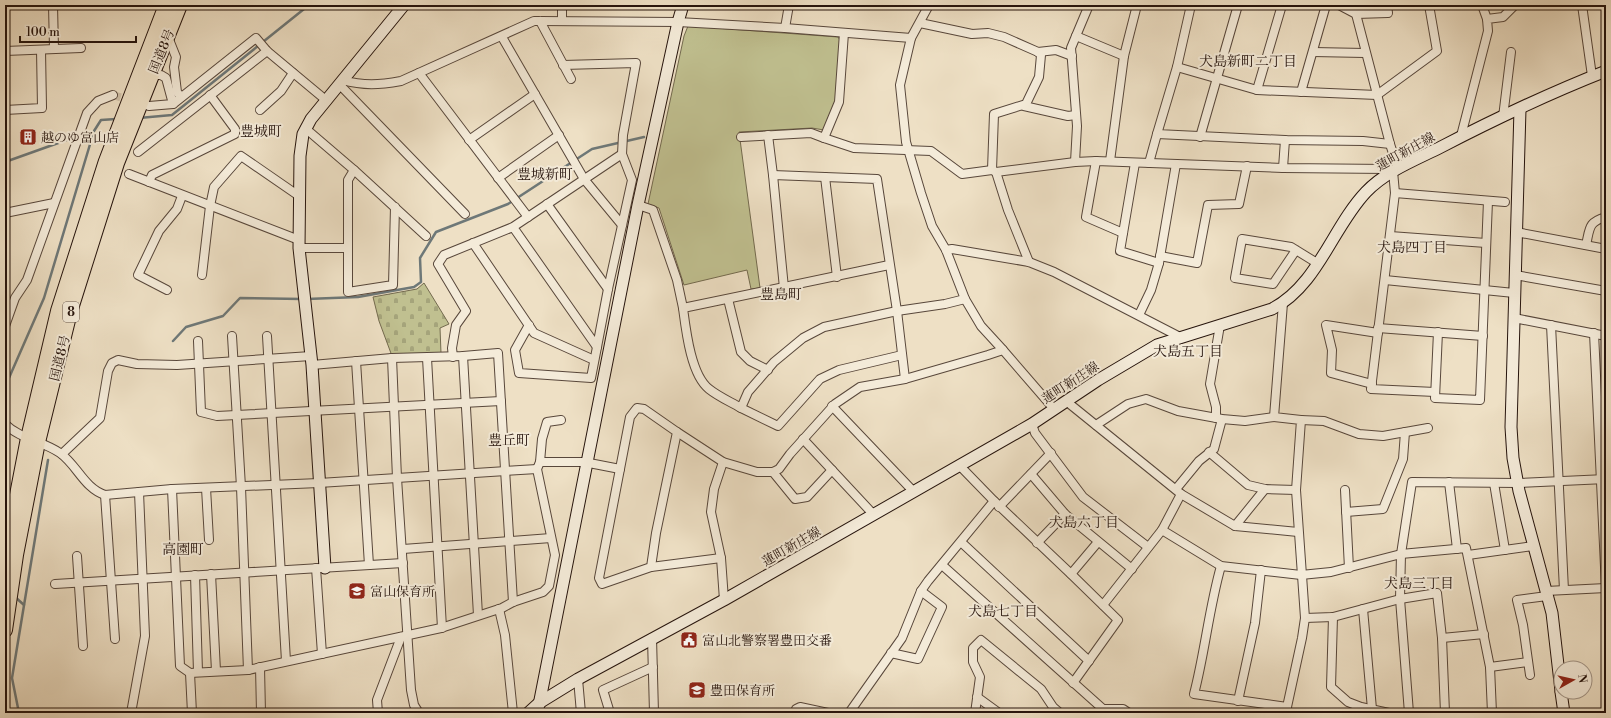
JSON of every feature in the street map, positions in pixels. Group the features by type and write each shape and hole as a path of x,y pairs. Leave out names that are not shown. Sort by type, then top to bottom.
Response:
{"highway":[{"name":"国道8号","path":"5,557 33,440 58,311 104,169 166,5"},
{"name":"国道8号","path":"5,630 33,440 77,290 117,163 180,5"}],"street":[{"path":"52,5 54,49"},
{"path":"322,654 319,483 312,360 299,244 300,156 303,134 311,119 404,5"},
{"path":"562,5 562,20"},
{"path":"538,708 638,206 678,22 684,5"},
{"path":"785,28 789,5"},
{"path":"928,5 911,38 900,85 908,151 932,226 946,250 965,299 981,326 1004,350 1054,409"},
{"path":"1075,162 1076,115 1071,48 1089,5"},
{"path":"1110,161 1124,56 1137,5"},
{"path":"1149,163 1177,67 1191,5"},
{"path":"1200,137 1238,5"},
{"path":"1257,90 1282,5"},
{"path":"1301,92 1326,5"},
{"path":"1339,5 1356,14 1388,13 1387,5"},
{"path":"1177,67 1257,90 1377,95 1437,51 1428,5"},
{"path":"1461,136 1488,32 1487,19 1482,5"},
{"path":"1487,19 1503,18 1515,5"},
{"path":"1582,5 1592,76"},
{"path":"1356,14 1390,144 1395,170 1396,193 1371,389 1435,392"},
{"path":"341,82 385,84 401,81 540,20 678,22 785,28 911,38"},
{"path":"540,20 571,79"},
{"path":"920,23 972,34 988,33 1004,37 1038,52 1056,50 1072,56"},
{"path":"824,138 840,102 844,33"},
{"path":"167,36 176,57 174,67 177,92 181,97"},
{"path":"1076,36 1124,56"},
{"path":"502,37 584,179 622,225"},
{"path":"149,106 173,104 256,38 267,51 327,101"},
{"path":"5,51 81,48"},
{"path":"5,110 42,108 41,50"},
{"path":"138,152 267,51"},
{"path":"1024,106 1039,77 1040,55 1038,52"},
{"path":"1312,52 1365,53"},
{"path":"1503,117 1511,52"},
{"path":"529,325 515,350 519,373 591,378 608,289 632,180 622,154 623,135 636,63 563,65"},
{"name":"蓮町新庄線","path":"528,713 538,708 578,679 724,600 1032,424 1156,344 1272,309 1283,303 1296,293 1349,214 1366,192 1395,170 1461,136 1606,71"},
{"path":"260,110 281,91 293,73"},
{"path":"419,73 528,217"},
{"path":"152,75 161,75 166,78 173,104"},
{"path":"341,82 465,214"},
{"path":"469,140 535,94"},
{"path":"5,326 15,298 27,280 88,113 98,101 113,95"},
{"path":"149,182 152,175 235,134 235,129 210,95"},
{"path":"1029,262 994,171 994,114 1024,106 1068,116 1076,115"},
{"path":"1520,109 1511,427 1518,483 1533,546 1552,613 1557,660"},
{"path":"305,128 354,170 426,236"},
{"path":"741,137 811,133 854,148 931,151 962,174 1096,161 1283,168 1395,170"},
{"path":"1157,134 1285,140 1363,141 1390,144"},
{"path":"498,178 559,135"},
{"path":"768,135 784,288"},
{"path":"1283,168 1285,140"},
{"path":"453,357 452,348 456,325 466,311 438,264 444,255 513,227 622,154"},
{"path":"202,275 210,206 214,187 241,156 299,196"},
{"path":"1096,161 1086,218 1123,233"},
{"path":"1135,162 1120,250 1160,260 1197,263 1208,205 1240,204 1247,166"},
{"path":"1139,315 1151,290 1160,260 1176,164"},
{"path":"354,170 348,180 348,292 393,285 395,207"},
{"path":"129,174 210,206 299,244 348,248"},
{"path":"773,175 877,179 897,311 905,379"},
{"path":"825,177 837,277"},
{"path":"1396,193 1505,202"},
{"path":"167,290 138,275 159,231 177,209 182,196"},
{"path":"1438,332 1435,398 1480,400 1488,201"},
{"path":"5,213 54,203"},
{"path":"547,204 608,289"},
{"path":"638,206 654,210 677,280 685,326 696,371 708,389 741,408 778,426 820,379 839,370 902,355"},
{"path":"1586,245 1590,225 1595,220 1606,217"},
{"path":"513,227 597,347"},
{"path":"1516,232 1606,249"},
{"path":"1390,236 1486,243"},
{"path":"1296,250 1273,284 1235,278 1242,239 1291,247 1296,250 1317,263"},
{"path":"473,243 534,333 594,360"},
{"path":"946,250 952,249 1029,262 1054,272 1180,337"},
{"path":"683,308 889,265"},
{"path":"1515,275 1606,291"},
{"path":"1384,280 1514,293"},
{"path":"728,299 741,352 750,361 768,370"},
{"path":"741,408 748,392 774,362 803,338 824,327 897,311 945,304 965,299"},
{"path":"1274,417 1283,303"},
{"path":"1514,318 1606,336"},
{"path":"1103,605 1162,530 1179,491 1209,452 1214,449 1219,419 1210,384 1220,325"},
{"path":"1372,384 1331,373 1332,350 1326,325 1378,331 1438,332 1483,336"},
{"path":"1551,325 1564,590"},
{"path":"1530,674 1523,625 1517,600 1564,590 1606,588 1603,479 1594,334"},
{"path":"232,336 241,487 248,670"},
{"path":"267,336 286,661"},
{"path":"198,341 201,412 217,416 501,401"},
{"path":"721,558 651,567 602,584 599,578 630,417 637,408 644,409 723,462 757,472 773,472 779,469 790,454 832,406 860,387 905,379 1004,350"},
{"path":"62,454 100,418 108,371 112,363 118,360 137,364 200,364 268,360 356,361 392,358 453,357 498,353 513,602"},
{"path":"463,356 478,615"},
{"path":"392,358 397,478 403,549 404,637 411,690 414,705 419,713"},
{"path":"427,358 442,628"},
{"path":"356,361 369,565"},
{"path":"1096,425 1128,404 1146,399 1178,411 1219,419 1245,421 1274,417 1324,421 1359,434 1383,436 1428,428"},
{"path":"1066,401 1179,491 1235,526 1298,532"},
{"path":"832,406 913,491"},
{"path":"172,489 180,666 194,672 248,670 442,628 499,609 513,602 543,592 549,586 555,555 538,466 542,439 547,422 561,420"},
{"path":"1221,566 1216,584 1202,664 1194,694 1287,710 1305,618 1296,490 1301,420"},
{"path":"5,424 10,428 62,454 96,492 105,496 172,489 319,483 505,471 538,466 584,462 620,469"},
{"path":"1032,424 1035,433 1083,497 1148,547"},
{"path":"651,567 656,533 677,432"},
{"path":"1346,512 1383,509 1403,459 1405,432"},
{"path":"803,439 873,514"},
{"path":"1209,452 1248,485 1265,489 1296,490"},
{"path":"849,713 902,638 921,591 961,542 997,504 1031,474 1051,453"},
{"path":"723,462 714,488 711,512 721,558 724,600"},
{"path":"959,465 1037,543 1118,620 1073,683"},
{"path":"773,472 795,499 807,497 832,470"},
{"path":"1031,474 1065,514 1132,569"},
{"path":"1409,713 1400,600 1401,554 1412,482 1518,483 1603,479"},
{"path":"1449,482 1457,549"},
{"path":"1494,483 1504,550"},
{"path":"206,488 209,540"},
{"path":"1235,526 1265,489"},
{"path":"1345,490 1349,568"},
{"path":"131,713 145,636 144,578 139,492"},
{"path":"105,496 115,639"},
{"path":"1037,543 1065,514"},
{"path":"1162,530 1221,566 1301,575 1331,572 1401,554 1466,548 1490,667 1492,713"},
{"path":"403,549 551,538"},
{"path":"961,542 1089,662"},
{"path":"1071,574 1098,542"},
{"path":"1468,555 1533,546"},
{"path":"77,556 80,582 83,646"},
{"path":"55,584 403,563"},
{"path":"942,565 1103,711 1123,709 1129,713"},
{"path":"1238,702 1255,623 1261,570"},
{"path":"211,574 216,671"},
{"path":"192,713 195,575"},
{"path":"891,653 918,659 942,607 921,591"},
{"path":"1305,618 1333,616 1400,600 1438,593 1442,638 1445,713"},
{"path":"499,609 505,635 512,713"},
{"path":"1363,609 1372,709"},
{"path":"1333,616 1331,687 1348,702 1361,707 1389,713"},
{"path":"1442,638 1484,634"},
{"path":"378,713 377,700 404,637"},
{"path":"652,638 654,713"},
{"path":"975,713 980,677 974,662 973,648 981,640 1041,689 1053,707 1060,713"},
{"path":"1490,667 1528,662"},
{"path":"260,667 262,713"},
{"path":"610,713 603,690 653,667"},
{"path":"578,679 581,713"},
{"path":"977,698 999,713"},
{"path":"1562,700 1564,713"},
{"path":"796,713 796,709 800,707 828,713"}],"green space":[{"path":"688,26 838,37 840,40 836,99 824,130 812,128 739,132 760,288 751,289 747,270 684,285 659,208 648,204 684,36"},
{"path":"424,283 449,324 440,328 441,353 392,356 379,321 373,297 417,289"}],"waterway":[{"path":"139,118 172,115 309,5"},
{"path":"5,387 44,298 94,131 101,120 116,119"},
{"path":"5,162 75,137"},
{"path":"307,299 358,297 414,287 421,282 420,258 436,232 508,204 592,149 644,137"},
{"path":"173,341 186,327 223,316 240,298 302,299"},
{"path":"19,713 12,678 48,460"},
{"path":"14,596 24,605"}],"tunnel":[{"path":"113,95 133,101"}],"place":[{"name":"越のゆ富山店","path":"28,137"},
{"name":"富山保育所","path":"357,591"},
{"name":"富山北警察署豊田交番","path":"689,640"},
{"name":"豊田保育所","path":"697,690"}],"district":[{"name":"犬島新町二丁目","path":"1248,61"},
{"name":"豊城町","path":"261,131"},
{"name":"豊城新町","path":"545,174"},
{"name":"犬島四丁目","path":"1412,247"},
{"name":"豊島町","path":"781,294"},
{"name":"犬島五丁目","path":"1188,351"},
{"name":"豊丘町","path":"509,440"},
{"name":"犬島六丁目","path":"1084,522"},
{"name":"高園町","path":"183,549"},
{"name":"犬島三丁目","path":"1419,583"},
{"name":"犬島七丁目","path":"1003,611"}]}
